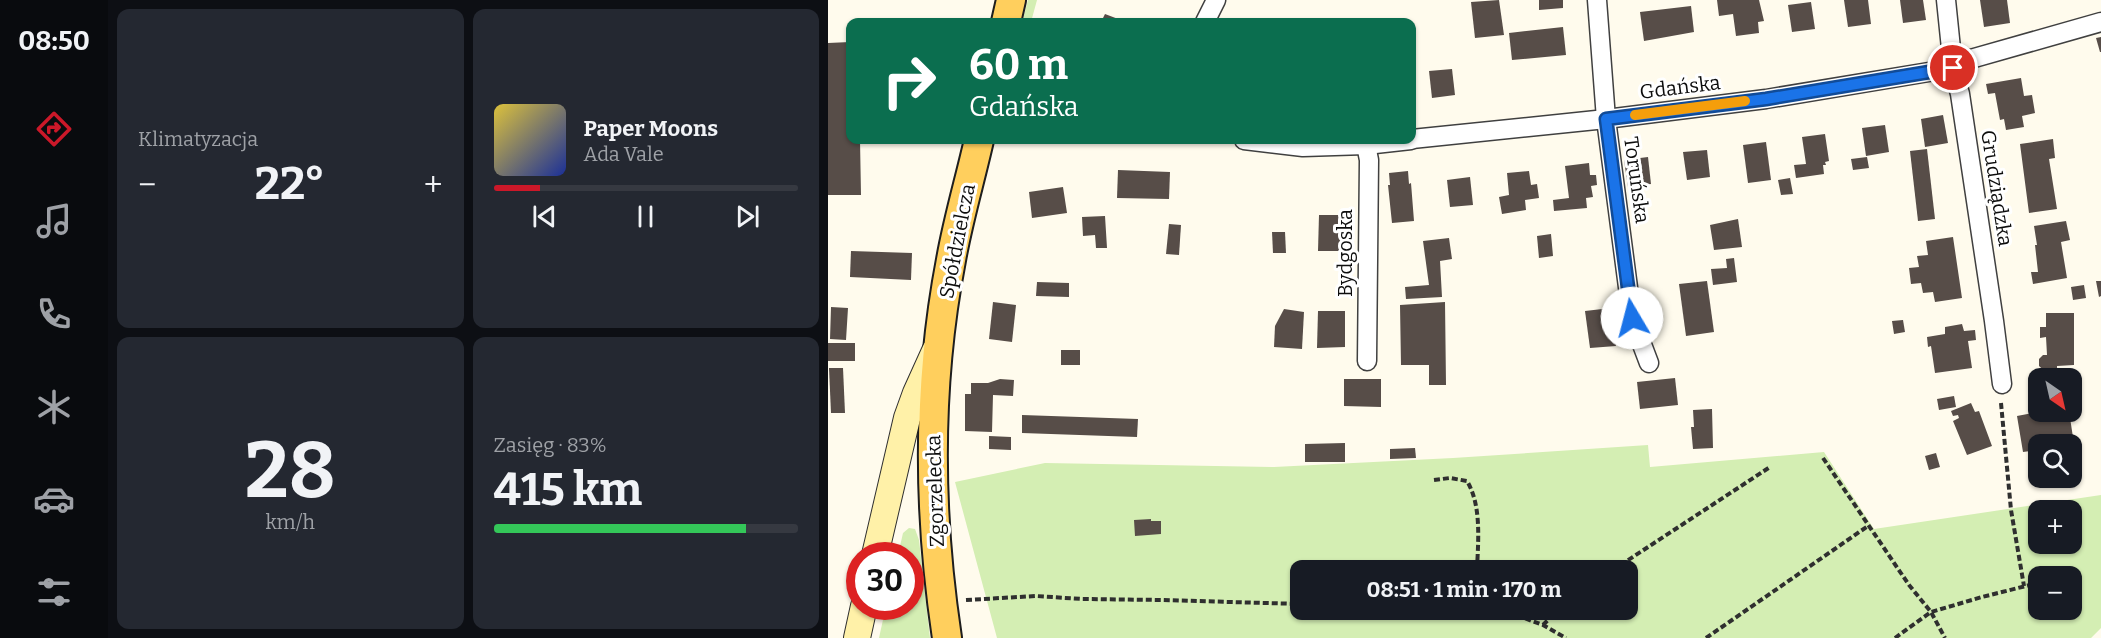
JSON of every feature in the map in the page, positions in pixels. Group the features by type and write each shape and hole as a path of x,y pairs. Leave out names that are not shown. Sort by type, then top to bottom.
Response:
{"main road":[{"path":"1007,18 1011,0"},
{"name":"Spółdzielcza","path":"939,343 951,261 978,144"},
{"name":"Zgorzelecka","path":"939,343 932,493 947,638"}],"street":[{"path":"1207,18 1216,0"},
{"name":"Toruńska","path":"1597,0 1606,119 1632,318 1649,363"},
{"name":"Grudziądzka","path":"1946,0 1953,66 1962,106 1994,321 2001,384"},
{"name":"Gdańska","path":"1416,139 1766,99 1953,66 2101,22"},
{"name":"Gdańska","path":"1278,144 1303,147 1375,144"},
{"name":"Bydgoska","path":"1366,145 1369,160 1367,362"},
{"path":"878,542 908,418 916,393 939,343"},
{"path":"857,638 861,620"}],"path":[{"path":"2001,384 2010,502 2024,586"},
{"path":"1823,458 1909,585 1931,612 1945,638"},
{"path":"1628,560 1770,467"},
{"path":"1434,480 1450,478 1467,481 1472,489 1477,517 1477,560"},
{"path":"1706,638 1868,526"},
{"path":"1895,638 1931,612 2028,585"},
{"path":"941,597 1036,596 1290,604"},
{"path":"1530,620 1566,638"},
{"path":"1543,625 1548,620"}],"green space":[{"path":"1028,0 1037,0 1032,18 1023,18"},
{"path":"1648,445 1650,467 1824,452 1874,529 2028,506 2028,554 2082,554 2082,500 2068,500 2101,495 2101,628 2091,638 997,638 955,482 1045,463 1274,467"},
{"path":"909,528 915,529 919,542 901,542 903,533"},
{"path":"924,585 930,638 879,638 883,620 924,620"}],"building":[{"path":"1499,0 1504,35 1475,38 1471,2"},
{"path":"1539,0 1563,0 1563,8 1539,10"},
{"path":"1717,0 1759,0 1764,21 1758,22 1759,33 1736,36 1733,14 1719,16"},
{"path":"1844,0 1868,0 1871,24 1848,27"},
{"path":"1900,0 1923,0 1926,20 1903,23"},
{"path":"1980,0 2007,0 2010,23 1984,27"},
{"path":"1811,2 1815,29 1792,32 1788,5"},
{"path":"1691,6 1694,32 1644,41 1640,12"},
{"path":"1105,14 1116,18 1103,18"},
{"path":"1563,27 1566,55 1512,60 1509,33"},
{"path":"2101,37 2101,52 2100,52 2096,38"},
{"path":"846,42 846,144 860,144 861,195 828,195 828,43"},
{"path":"1452,69 1455,95 1432,98 1429,71"},
{"path":"2021,78 2024,96 2032,95 2035,113 2022,116 2024,127 2006,130 2004,119 2000,120 1995,93 1988,94 1986,84"},
{"path":"1943,115 1948,143 1925,147 1921,119"},
{"path":"1885,125 1889,152 1866,156 1862,128"},
{"path":"1825,134 1829,161 1823,165 1824,174 1796,178 1794,165 1806,164 1802,137"},
{"path":"2053,139 2055,158 2049,159 2057,209 2029,213 2020,144"},
{"path":"1766,142 1771,180 1748,183 1743,145"},
{"path":"1927,149 1935,219 1918,221 1910,151"},
{"path":"1707,150 1710,177 1687,180 1683,152"},
{"path":"1648,157 1651,184 1628,187 1624,160"},
{"path":"1867,157 1869,168 1853,170 1851,159"},
{"path":"1589,163 1590,175 1596,175 1597,185 1591,186 1593,197 1586,198 1587,208 1554,211 1553,200 1569,198 1565,166"},
{"path":"1118,170 1170,172 1169,199 1117,198"},
{"path":"1408,171 1414,221 1392,223 1389,173"},
{"path":"1529,171 1531,185 1537,184 1539,198 1525,200 1526,210 1502,214 1499,197 1509,195 1507,173"},
{"path":"1470,177 1473,205 1450,207 1447,180"},
{"path":"1790,178 1793,194 1781,195 1778,180"},
{"path":"1063,187 1067,213 1032,218 1029,192"},
{"path":"1319,215 1346,215 1345,251 1318,251"},
{"path":"1105,216 1107,248 1096,248 1095,235 1083,236 1082,217"},
{"path":"1738,219 1742,247 1714,250 1710,225"},
{"path":"2066,221 2070,240 2061,242 2067,278 2033,284 2031,272 2038,272 2034,226"},
{"path":"1169,224 1181,225 1179,255 1166,254"},
{"path":"1272,232 1285,232 1286,253 1273,253"},
{"path":"1551,234 1553,256 1539,258 1537,236"},
{"path":"1953,237 1962,298 1935,302 1933,292 1923,293 1921,283 1911,284 1909,268 1919,267 1917,256 1928,255 1926,241"},
{"path":"1449,238 1452,259 1440,261 1442,297 1406,299 1405,287 1429,285 1423,241"},
{"path":"851,251 912,253 911,280 850,277"},
{"path":"1734,258 1737,282 1713,285 1711,269 1727,268 1726,259"},
{"path":"1707,281 1714,332 1686,336 1679,284"},
{"path":"2096,281 2101,281 2101,296 2099,297"},
{"path":"1037,282 1069,283 1069,297 1036,296"},
{"path":"2084,285 2086,298 2073,300 2071,287"},
{"path":"993,302 1016,305 1012,342 989,339"},
{"path":"1445,302 1446,385 1429,385 1429,365 1401,365 1400,305"},
{"path":"831,307 848,308 846,340 830,339"},
{"path":"1611,308 1616,346 1590,348 1585,311"},
{"path":"1284,309 1304,312 1302,349 1274,347 1275,326"},
{"path":"1318,311 1345,311 1345,347 1317,348"},
{"path":"2046,313 2074,313 2074,365 2057,366 2057,368 2039,366 2039,359 2047,355 2046,337 2040,338 2040,327 2046,327"},
{"path":"1903,320 1905,332 1894,334 1892,321"},
{"path":"1962,324 1964,331 1975,330 1976,340 1968,341 1972,368 1935,373 1931,346 1928,347 1927,337 1945,334 1945,327"},
{"path":"828,343 855,343 855,361 828,361"},
{"path":"1061,350 1080,350 1080,365 1061,365"},
{"path":"829,368 843,368 845,413 831,413"},
{"path":"1675,378 1678,405 1640,409 1637,382"},
{"path":"1000,379 1014,380 1013,396 993,395 992,432 965,431 965,394 971,394 971,383 988,383"},
{"path":"1344,379 1381,379 1381,407 1344,406"},
{"path":"1954,396 1956,407 1939,410 1937,399"},
{"path":"1971,403 1975,412 1979,411 1992,446 1967,455 1953,421 1959,418 1958,415 1953,416 1951,411"},
{"path":"1712,409 1713,448 1693,449 1691,427 1694,427 1693,410"},
{"path":"2028,414 2028,422 2071,422 2072,434 2028,434 2028,451 2023,452 2017,416"},
{"path":"1022,415 1138,419 1137,437 1022,433"},
{"path":"989,436 1011,437 1011,450 989,449"},
{"path":"1345,443 1345,462 1305,462 1305,444"},
{"path":"1415,448 1416,458 1390,459 1390,449"},
{"path":"1936,453 1940,467 1929,470 1925,456"},
{"path":"1151,519 1151,521 1161,521 1161,534 1135,536 1134,520"}],"slow traffic":[{"path":"1635,115 1745,101"}],"route":[{"path":"1632,318 1606,119 1766,99 1953,68"}]}
